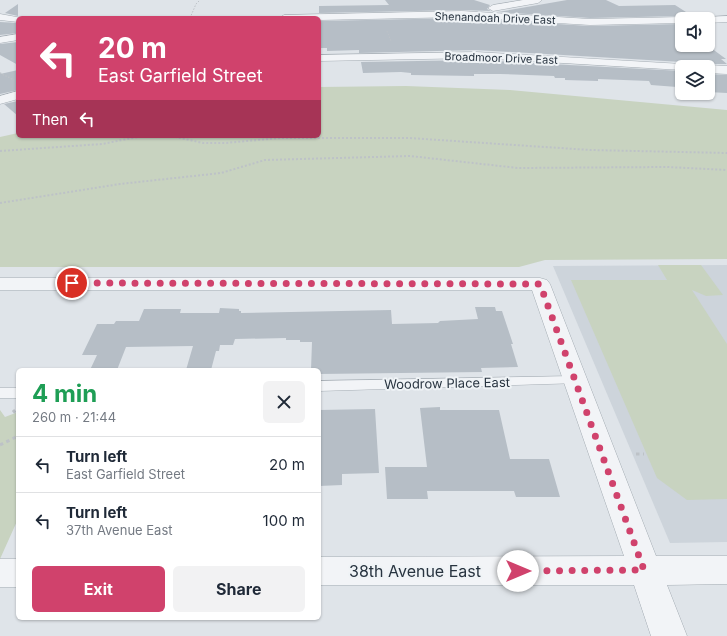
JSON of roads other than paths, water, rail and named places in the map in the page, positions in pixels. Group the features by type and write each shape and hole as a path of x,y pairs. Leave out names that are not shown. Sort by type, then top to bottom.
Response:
{"street":[{"path":"462,14 538,0"},
{"name":"Shenandoah Drive East","path":"321,17 462,14 590,22 675,20"},
{"path":"0,17 16,19"},
{"path":"715,20 727,19"},
{"path":"0,40 16,37"},
{"name":"Broadmoor Drive East","path":"321,58 476,55 675,67"},
{"path":"715,69 727,70"},
{"path":"0,100 16,96"},
{"path":"0,284 540,284 668,636"},
{"name":"38th Avenue East","path":"321,572 727,570"},
{"path":"0,573 16,573"}],"lane":[{"name":"Woodrow Place East","path":"321,386 575,380"},
{"path":"0,393 16,393"}]}
